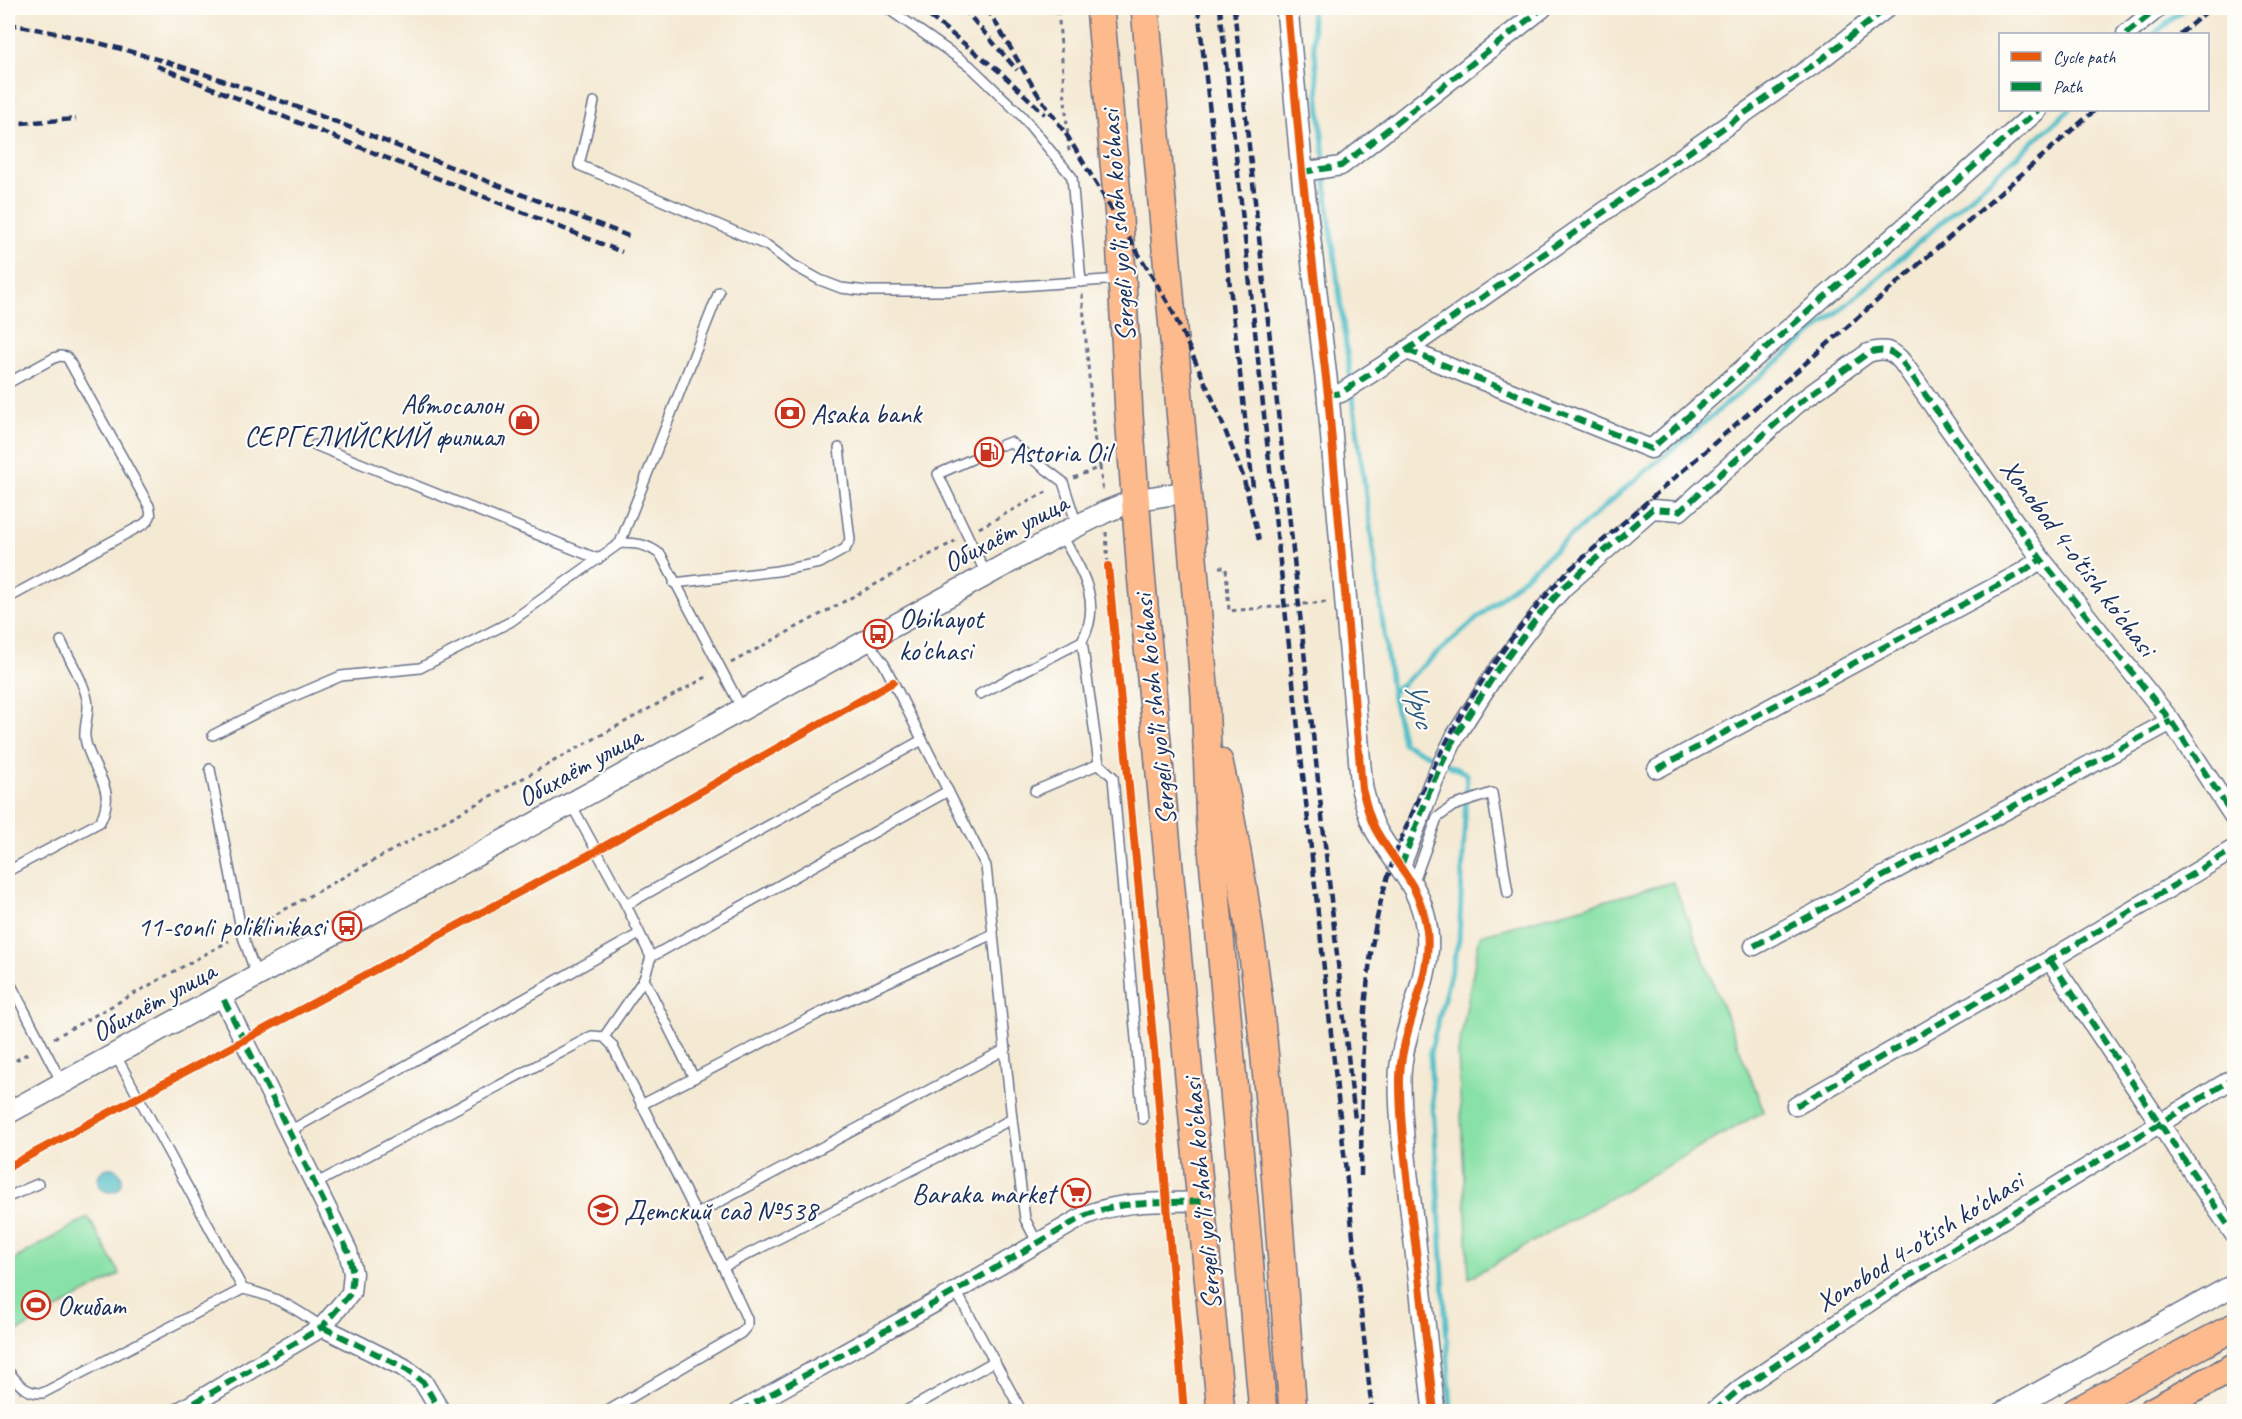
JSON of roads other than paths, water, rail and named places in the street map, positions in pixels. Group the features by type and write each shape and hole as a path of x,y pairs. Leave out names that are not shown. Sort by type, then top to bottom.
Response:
{"main road":[{"name":"Sergeli yo‘li shoh ko‘chasi","path":"1100,8 1122,279 1135,500 1221,1412"},
{"name":"Sergeli yo‘li shoh ko‘chasi","path":"1145,8 1205,696 1210,827 1263,1412"},
{"path":"1205,696 1233,823 1261,1012 1293,1412"},
{"path":"2075,1412 2235,1327"},
{"path":"2151,1412 2235,1367"}],"street":[{"path":"1287,8 1302,172 1344,389 1346,601 1362,789 1376,831 1407,875 1421,903 1428,934 1427,955 1401,1059 1400,1083 1406,1167 1434,1412"},
{"path":"1302,172 1341,166 1543,8"},
{"path":"1344,389 1407,350 1819,61 1887,8"},
{"path":"2127,33 2158,8"},
{"path":"1407,350 1651,449 2037,111"},
{"name":"Xonobod 4-o'tish ko'chasi","path":"1407,875 1434,780 1456,735 1515,646 1564,587 1652,509 1680,511 1796,405 1868,353 1887,350 1895,354 2041,559 2170,721 2235,817"},
{"name":"Обихаёт улица","path":"8,1113 1069,529 1135,500 1186,492"},
{"path":"1657,768 2021,573 2041,559"},
{"path":"1754,946 2170,721"},
{"path":"1796,1106 2050,960 2235,849"},
{"path":"2050,960 2235,1233"},
{"path":"179,1412 322,1327 351,1293 353,1273 348,1251 222,996"},
{"name":"Xonobod 4-o'tish ko'chasi","path":"1713,1412 1740,1389 1898,1283 2235,1078"},
{"path":"739,1412 956,1291 1084,1216 1105,1208 1126,1204 1202,1201"},
{"path":"2004,1412 2235,1285"},
{"path":"322,1327 404,1367 423,1382 441,1412"}],"lane":[{"path":"887,8 970,66 1022,116 1072,177 1081,282"},
{"path":"594,102 579,165 768,246 793,265 841,288 867,291 947,291 1122,279"},
{"path":"213,735 264,709 341,676 420,668 510,622 620,543 719,292"},
{"path":"8,383 54,358 67,357 149,506 151,514 150,520 144,524 8,598"},
{"path":"1002,445 1010,441 1063,482 1069,529 1092,606 1089,627 1082,641 1099,764 1113,777 1143,1119"},
{"path":"315,445 598,559"},
{"path":"674,583 777,571 820,563 845,549 850,540 839,448"},
{"path":"972,459 938,474 986,574"},
{"path":"620,543 649,546 661,555 742,710"},
{"path":"867,640 884,664 986,866 1012,1119 1025,1219 1038,1244"},
{"path":"8,871 100,822 107,808 106,791 85,739 88,705 86,693 61,641"},
{"path":"980,694 1082,641"},
{"path":"626,905 922,740"},
{"path":"1035,791 1099,764"},
{"path":"210,769 242,934 257,976"},
{"path":"604,1037 644,979 651,957 948,791"},
{"path":"1407,875 1437,818 1453,806 1492,793 1508,893"},
{"path":"570,804 626,905 651,957"},
{"path":"288,1132 639,934"},
{"path":"641,1105 820,1013 993,934"},
{"path":"8,979 62,1083"},
{"path":"644,979 694,1078"},
{"path":"315,1184 592,1036 604,1037 612,1046 747,1319 747,1326 741,1333 606,1412"},
{"path":"695,1215 1006,1049"},
{"path":"115,1054 243,1289"},
{"path":"723,1267 1012,1119"},
{"path":"8,1197 38,1184"},
{"path":"8,1371 27,1391 43,1393 243,1289 269,1295 297,1309 322,1327"},
{"path":"956,1291 1022,1412"},
{"path":"904,1412 995,1361"}],"water":[{"path":"110,1168 118,1172 122,1180 118,1188 110,1192 102,1188 98,1180 102,1172"}],"waterway":[{"name":"Урус","path":"1311,8 1329,216 1351,382"},
{"path":"2155,33 2185,8"},
{"path":"1392,693 1629,485 1870,285 2068,111"},
{"name":"Урус","path":"1352,391 1392,693 1403,743 1467,774 1459,940 1430,1053 1451,1412"}],"railway":[{"path":"919,8 1000,72 1045,114"},
{"path":"963,8 1017,70"},
{"path":"987,8 1037,93 1068,137 1170,306 1214,402 1243,476 1259,540"},
{"path":"1198,8 1253,487"},
{"path":"1220,8 1372,1412"},
{"path":"1234,8 1355,1120"},
{"path":"2181,33 2211,8"},
{"path":"8,24 147,56 238,85 631,237"},
{"path":"157,66 622,252"},
{"path":"1361,1176 1362,1079 1367,982 1371,950 1384,889 1405,831 1447,740 1501,653 1567,572 2094,111"},
{"path":"8,124 76,119"}],"place":[{"name":"Asaka bank","path":"790,413"},
{"name":"Автосалон СЕРГЕЛИЙСКИЙ филиал","path":"524,420"},
{"name":"Astoria Oil","path":"989,452"},
{"name":"Obihayot ko'chasi","path":"878,634"},
{"name":"11-sonli poliklinikasi","path":"347,926"},
{"name":"Baraka market","path":"1076,1193"},
{"name":"Детский сад №538","path":"603,1210"},
{"name":"Окибат","path":"36,1305"}]}
